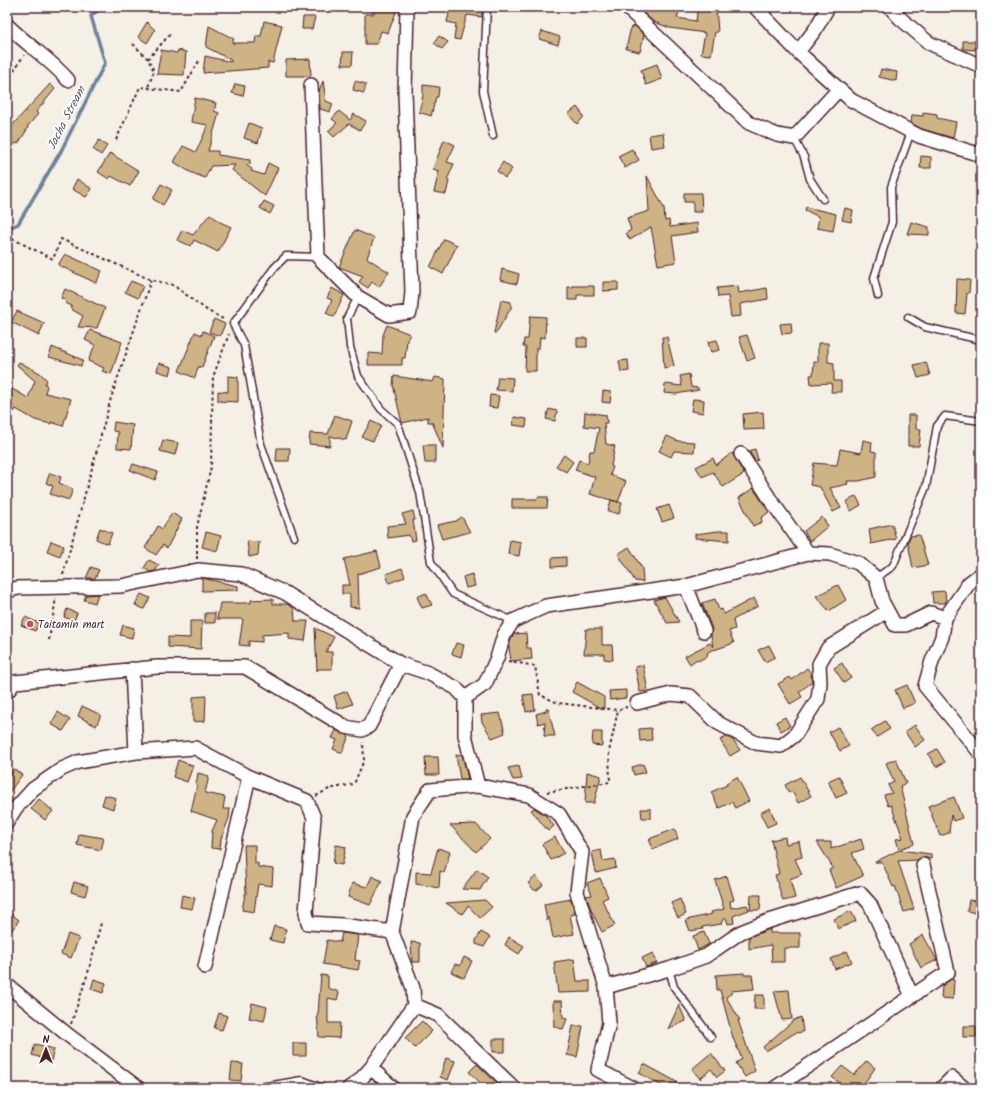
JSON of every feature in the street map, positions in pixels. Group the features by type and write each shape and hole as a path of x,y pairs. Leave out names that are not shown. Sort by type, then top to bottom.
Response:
{"street":[{"path":"311,85 318,257 358,297 389,315 410,312 412,292 405,92 407,7"},
{"path":"626,7 749,123 777,135 794,138 839,89"},
{"path":"755,7 798,52 851,100 911,132 981,155"},
{"path":"798,52 815,30 828,7"},
{"path":"890,7 901,19 929,43 981,66"},
{"path":"7,25 29,46 55,65 68,80"},
{"path":"741,454 773,504 808,553"},
{"path":"465,698 486,684 497,658 504,635 513,621 546,606 686,586 808,553 830,554 848,558 858,563 876,578 882,601 895,625 906,625 931,613 945,618"},
{"path":"7,591 18,588 121,586 198,570 241,574 285,593 401,664 428,673 456,688 465,698 465,735 478,786"},
{"path":"981,574 969,583 945,618 942,637 932,661 925,686 981,754"},
{"path":"686,586 704,631"},
{"path":"637,704 671,694 690,696 718,723 756,743 782,746 795,735 818,699 820,683 819,664 828,648 887,611"},
{"path":"7,692 14,682 132,669 245,667 346,727 362,730 369,726 401,664"},
{"path":"132,669 136,752"},
{"path":"7,822 15,809 33,789 62,769 78,762 136,752 195,748 249,777 307,801 314,818 306,912 308,924 342,925 392,932"},
{"path":"205,967 249,777"},
{"path":"349,1088 358,1082 371,1068 414,1005 413,988 392,932 413,816 430,790 478,786 529,795 559,814 582,852 578,892 606,987 609,1024 598,1070 633,1088"},
{"path":"775,1088 948,972 923,865"},
{"path":"606,987 669,969 706,956 741,932 766,922 860,893 870,904 912,996"},
{"path":"7,985 68,1035 123,1084 138,1088"},
{"path":"414,1005 438,1014 514,1088"},
{"path":"371,1068 393,1088"},
{"path":"942,1088 952,1078 964,1088"}],"lane":[{"path":"487,7 483,91 493,136"},
{"path":"878,296 874,278 892,222 891,187 911,132"},
{"path":"794,138 804,157 810,180 823,199"},
{"path":"294,538 261,444 244,345 233,324 274,268 286,256 318,257"},
{"path":"358,297 347,318 352,354 358,376 381,409 398,424 420,492 431,562 453,594 513,621"},
{"path":"908,317 925,327 981,340"},
{"path":"876,578 893,566 926,487 937,426 945,416 981,421"},
{"path":"669,969 674,987 711,1037"},
{"path":"255,1088 302,1080 323,1088"}],"path":[{"path":"148,59 171,33"},
{"path":"133,44 148,59 154,72 148,87"},
{"path":"7,81 29,46"},
{"path":"116,140 140,87 181,92 199,61"},
{"path":"7,236 53,259 61,239 152,280 174,285 208,312 233,324 213,378 211,467 197,527 198,570"},
{"path":"49,640 59,587 111,398 152,280"},
{"path":"497,658 535,666 540,695 558,703 618,710 609,752 610,782 529,795"},
{"path":"307,801 329,789 354,784 364,760 362,730"},
{"path":"68,1035 88,973 101,923"}],"building":[{"path":"384,7 398,7 388,33 381,31 377,44 365,44 365,14 373,14 373,9 383,9"},
{"path":"447,7 482,7 482,17 467,15 460,40 454,39 456,24 447,22 449,13 446,13"},
{"path":"645,7 681,7 677,18 696,21 698,7 716,7 718,32 715,32 711,55 701,54 705,33 670,28 654,22 642,12"},
{"path":"303,17 315,17 312,29 302,29"},
{"path":"264,21 282,25 273,63 268,62 268,68 203,73 205,56 231,62 231,60 206,47 209,26 234,39 232,43 255,43 256,36 261,36"},
{"path":"147,22 155,30 147,43 138,37"},
{"path":"635,26 644,35 640,52 626,49 631,27"},
{"path":"542,31 560,37 558,45 539,39"},
{"path":"439,36 448,42 442,49 434,43"},
{"path":"963,41 975,41 975,50 963,49"},
{"path":"161,50 177,53 178,50 186,52 184,75 157,74"},
{"path":"343,52 353,52 352,65 342,65"},
{"path":"310,59 311,76 286,76 286,60"},
{"path":"657,64 662,79 646,85 641,70"},
{"path":"881,69 897,72 896,81 879,77"},
{"path":"323,81 326,101 333,104 330,112 320,109 319,91"},
{"path":"355,81 366,84 364,93 353,90"},
{"path":"50,84 55,89 36,112 38,114 27,127 28,128 18,144 16,143 7,151 7,131"},
{"path":"235,84 245,86 243,96 232,93"},
{"path":"423,85 439,87 438,97 436,97 431,116 419,112 423,95"},
{"path":"195,98 216,103 214,111 219,113 208,151 218,151 218,155 250,160 250,164 246,165 252,169 251,171 264,175 268,163 278,168 265,196 232,170 235,165 211,166 205,178 190,172 174,162 183,146 196,152 208,125 191,122"},
{"path":"577,107 583,115 583,118 577,124 568,114"},
{"path":"339,111 350,120 354,114 366,121 360,130 349,124 334,137 328,131 337,123 332,119"},
{"path":"923,112 937,114 937,118 956,122 953,138 922,129 911,123 912,115 923,116"},
{"path":"249,123 262,128 258,143 244,138"},
{"path":"663,133 665,146 651,148 649,135"},
{"path":"99,140 107,146 101,155 93,149"},
{"path":"444,140 455,145 447,162 454,164 447,180 449,181 446,194 434,192 439,171 433,169"},
{"path":"632,149 639,160 625,168 618,156"},
{"path":"110,153 139,171 130,186 111,176 109,179 98,172"},
{"path":"921,156 931,157 931,168 920,168"},
{"path":"503,162 512,169 505,178 497,171"},
{"path":"647,176 664,208 665,221 669,220 670,227 697,223 698,232 672,236 676,262 658,265 651,227 630,240 626,233 631,230 627,218 649,211"},
{"path":"77,179 92,189 86,197 72,189"},
{"path":"161,184 172,190 163,205 153,199"},
{"path":"684,193 701,193 702,212 693,212 693,202 684,202"},
{"path":"264,201 274,206 270,214 260,208"},
{"path":"806,207 836,214 833,231 817,228 819,217 805,210"},
{"path":"845,208 853,210 851,222 842,220"},
{"path":"210,214 220,222 231,227 218,252 194,240 191,246 177,240 182,230 193,235"},
{"path":"911,222 929,227 929,235 907,234"},
{"path":"355,230 374,238 367,258 389,272 379,287 372,282 368,288 359,282 363,276 339,267"},
{"path":"444,239 457,245 443,274 430,267"},
{"path":"65,254 102,271 96,283 58,265"},
{"path":"502,269 519,274 517,284 500,280"},
{"path":"957,279 970,280 965,314 956,313"},
{"path":"131,281 143,286 138,298 125,292"},
{"path":"603,282 618,282 618,290 603,291"},
{"path":"594,286 594,295 577,295 577,300 568,300 568,287"},
{"path":"738,286 739,293 767,288 768,299 740,304 741,316 731,317 728,296 718,297 717,288"},
{"path":"332,288 344,295 334,317 326,313 332,300 327,298"},
{"path":"65,289 105,308 97,328 78,327 83,316 71,309 72,306 65,303 66,300 61,298"},
{"path":"501,300 511,302 511,308 496,333 494,333"},
{"path":"17,311 44,323 39,336 11,322"},
{"path":"530,316 546,317 545,338 540,337 539,348 536,348 536,371 525,371 526,347 523,347 524,339 528,339"},
{"path":"214,319 225,324 220,336 209,332"},
{"path":"791,323 792,333 782,334 780,324"},
{"path":"387,325 410,334 407,340 405,358 402,358 402,365 368,365 368,353 382,354 383,335"},
{"path":"90,330 122,342 111,374 102,371 104,368 88,361 95,345 85,340"},
{"path":"203,331 214,336 202,367 198,367 195,378 179,371 195,332 202,335"},
{"path":"747,335 755,358 747,361 739,337"},
{"path":"662,337 667,337 674,366 664,368"},
{"path":"577,338 587,338 587,347 577,347"},
{"path":"717,340 720,350 711,352 708,342"},
{"path":"818,343 828,343 828,362 834,363 834,381 841,381 841,392 831,392 832,383 811,384 810,375 813,375 814,362 818,362"},
{"path":"52,347 83,360 81,366 49,357"},
{"path":"628,360 629,371 621,372 619,361"},
{"path":"19,362 40,373 47,380 45,384 47,386 45,393 71,399 63,426 51,422 51,424 35,420 16,409 14,412 7,408 7,386 28,398 35,381 17,365"},
{"path":"926,362 930,375 918,378 914,365"},
{"path":"159,363 172,367 170,375 157,371"},
{"path":"689,374 691,387 698,388 699,390 676,394 664,393 665,384 682,386 680,376"},
{"path":"228,376 238,377 238,402 218,401 218,391 228,392"},
{"path":"394,376 433,382 435,377 445,379 443,448 432,422 428,422 428,417 402,423 393,385"},
{"path":"498,377 513,378 512,391 496,390"},
{"path":"603,391 611,392 610,403 602,402"},
{"path":"490,395 499,396 497,408 489,407"},
{"path":"693,399 704,400 703,413 691,411"},
{"path":"549,409 557,411 555,421 546,419"},
{"path":"585,412 606,415 607,423 604,423 606,444 615,446 611,466 613,467 610,475 626,481 618,502 590,494 595,477 575,470 579,460 588,463 590,451 594,451 599,428 584,426"},
{"path":"763,412 764,429 744,430 743,414"},
{"path":"335,415 352,421 346,440 330,436 330,446 309,444 310,433 328,434"},
{"path":"908,415 916,415 916,429 921,429 919,446 908,446"},
{"path":"514,417 527,419 526,427 513,425"},
{"path":"371,421 381,426 373,441 362,437"},
{"path":"114,422 133,425 131,449 117,448 118,432 113,431"},
{"path":"667,436 678,441 695,442 694,452 674,451 671,457 659,451"},
{"path":"163,440 178,443 175,455 160,451"},
{"path":"863,440 872,442 871,451 876,452 876,477 859,481 847,481 848,484 830,488 841,508 833,512 820,487 810,485 814,463 837,465 840,449 861,453"},
{"path":"423,445 435,445 435,463 425,463"},
{"path":"277,448 290,448 289,461 276,461"},
{"path":"755,449 758,460 755,461 749,451"},
{"path":"732,453 744,474 723,487 713,472 702,477 696,467 713,458 716,465"},
{"path":"564,455 573,462 566,472 556,466"},
{"path":"133,464 158,472 155,480 130,470"},
{"path":"50,473 61,477 59,483 73,489 69,500 50,494 53,486 46,483"},
{"path":"753,488 769,512 761,518 762,522 753,526 739,498"},
{"path":"856,496 861,505 851,511 846,502"},
{"path":"538,497 548,497 547,508 512,508 512,499 537,499"},
{"path":"611,500 622,503 619,514 608,511"},
{"path":"669,505 674,518 662,522 657,509"},
{"path":"413,511 416,540 411,541 409,535 388,538 387,526 406,524 402,514"},
{"path":"172,513 182,519 167,548 163,545 156,555 145,548 158,526 162,529"},
{"path":"462,517 470,532 442,539 437,525 456,521"},
{"path":"822,517 828,526 810,541 804,531"},
{"path":"892,524 896,539 871,544 869,529"},
{"path":"100,528 112,533 108,544 96,539"},
{"path":"729,531 729,541 695,538 695,534"},
{"path":"206,532 221,536 217,551 202,547"},
{"path":"919,535 928,565 913,568 908,543 910,536"},
{"path":"510,540 521,542 519,556 508,554"},
{"path":"51,541 64,546 60,556 47,551"},
{"path":"247,541 259,542 258,555 249,557"},
{"path":"629,547 642,568 643,582 635,581 618,554"},
{"path":"377,551 381,567 358,574 359,608 350,607 350,594 342,594 342,585 350,585 344,559"},
{"path":"566,557 566,566 552,567 552,558"},
{"path":"149,560 159,565 155,571 150,572 144,568"},
{"path":"91,567 99,570 95,578 86,578"},
{"path":"402,568 405,577 389,583 386,574"},
{"path":"472,574 475,586 466,588 463,577"},
{"path":"202,578 238,586 238,590 202,591"},
{"path":"838,585 846,600 829,611 816,596"},
{"path":"945,591 946,603 933,603 932,592"},
{"path":"426,593 432,605 422,608 417,597"},
{"path":"98,594 95,603 84,600 86,595"},
{"path":"141,594 150,598 144,609 135,605"},
{"path":"665,597 679,622 667,623 654,600"},
{"path":"754,598 758,606 733,620 735,629 729,631 734,643 714,650 713,649 707,653 708,656 698,661 697,659 690,664 685,656 710,643 713,647 711,635 712,629 702,603 715,599 719,610 722,609 724,614"},
{"path":"273,599 273,604 287,604 294,608 295,621 308,621 305,641 289,639 289,633 262,635 262,642 249,641 249,646 239,645 243,619 217,619 220,603 251,603 251,600"},
{"path":"67,609 77,613 74,621 64,617"},
{"path":"205,613 215,613 215,623 205,623"},
{"name":"Taitamin mart","path":"25,617 39,623 35,631 21,625"},
{"path":"190,621 202,621 201,649 168,647 168,637 190,638"},
{"path":"123,625 134,628 132,638 120,635"},
{"path":"315,628 334,637 326,652 332,652 332,669 318,669 317,671"},
{"path":"586,629 602,629 602,645 612,645 613,660 604,659 604,654 584,654"},
{"path":"526,633 527,648 531,648 532,659 511,661 509,647 511,638 514,634"},
{"path":"456,643 464,645 461,657 452,654"},
{"path":"769,645 775,657 765,662 758,650"},
{"path":"842,663 851,678 844,683 834,668"},
{"path":"643,665 648,691 640,692 635,667"},
{"path":"807,668 811,673 812,682 799,692 802,697 790,704 778,684 790,677 792,680"},
{"path":"577,682 604,697 604,710 572,692"},
{"path":"907,685 915,703 903,708 895,690"},
{"path":"626,690 626,698 610,700 609,691"},
{"path":"347,691 353,704 338,709 334,696"},
{"path":"533,694 535,710 526,712 523,695"},
{"path":"206,696 205,721 193,722 193,697"},
{"path":"82,706 101,715 96,726 78,716"},
{"path":"546,708 548,708 555,736 544,736 545,722 538,724 536,714 546,711"},
{"path":"58,712 70,720 63,731 51,724"},
{"path":"500,713 505,733 492,738 482,722 481,715"},
{"path":"785,717 790,726 781,731 776,722"},
{"path":"885,721 890,729 877,737 871,730"},
{"path":"915,725 925,740 915,747 905,732"},
{"path":"838,727 849,746 840,751 829,732"},
{"path":"651,728 652,740 640,741 639,729"},
{"path":"336,730 349,736 342,753 333,749 337,740 332,738"},
{"path":"593,732 602,732 602,746 592,745"},
{"path":"727,737 733,740 740,750 730,756 720,740"},
{"path":"937,749 945,762 936,767 928,754"},
{"path":"462,754 468,779 460,779 456,755"},
{"path":"425,757 438,757 439,775 426,775"},
{"path":"896,759 906,783 900,786 914,844 899,849 896,839 903,838 891,805 888,806 884,795 892,793 888,785 894,782 886,763"},
{"path":"178,760 193,766 187,782 173,777"},
{"path":"643,764 646,772 634,775 632,767"},
{"path":"519,766 522,779 513,780 508,768"},
{"path":"14,769 22,775 7,795 7,779"},
{"path":"587,772 601,776 594,803 585,803"},
{"path":"198,773 209,776 205,793 225,797 223,809 230,809 229,818 221,839 220,849 211,848 212,831 217,820 191,811"},
{"path":"839,776 847,793 836,798 828,781"},
{"path":"737,777 749,801 735,808 732,802 719,808 711,792 727,785 726,783"},
{"path":"800,777 811,796 798,803 792,791 789,793 785,785"},
{"path":"105,795 116,798 113,809 102,805"},
{"path":"954,797 962,818 953,821 951,815 949,833 940,836 928,806"},
{"path":"39,799 53,811 45,820 31,809"},
{"path":"534,808 545,815 554,826 548,831 531,810"},
{"path":"770,808 776,823 767,827 760,813"},
{"path":"641,809 651,809 651,818 642,818"},
{"path":"476,824 490,839 476,852 450,825"},
{"path":"675,829 678,839 653,849 649,839"},
{"path":"79,834 104,838 101,850 77,845"},
{"path":"555,837 564,853 551,860 542,844"},
{"path":"785,837 786,844 799,841 802,857 795,859 802,874 790,879 795,898 783,901 775,875 779,874 771,840"},
{"path":"861,839 864,849 852,853 863,876 836,888 829,870 833,868 817,842 831,842 831,849"},
{"path":"244,845 255,845 255,863 258,863 258,867 273,869 272,886 258,884 254,912 242,910 246,894"},
{"path":"336,845 346,847 342,865 333,863"},
{"path":"438,848 450,852 444,873 440,871 439,888 416,884 416,872 431,873"},
{"path":"601,850 603,861 615,859 616,868 596,873 592,852"},
{"path":"899,850 931,854 931,859 922,857 917,860 898,861 914,909 904,912 895,886 893,887 882,862 875,862"},
{"path":"477,869 488,877 480,890 462,889"},
{"path":"372,876 382,881 370,905 348,897 352,883 367,887"},
{"path":"536,876 543,885 537,890 534,890 528,883"},
{"path":"727,876 734,900 730,901 731,908 747,905 749,910 733,916 734,923 728,924 726,918 723,919 721,924 702,927 703,929 690,931 686,920 712,914 711,912 724,909 715,880"},
{"path":"600,878 608,897 602,900 615,925 602,932 586,896 592,895 587,883"},
{"path":"74,882 88,886 85,896 71,892"},
{"path":"182,895 195,898 192,909 180,907"},
{"path":"751,895 761,895 760,910 750,910"},
{"path":"571,899 575,914 570,915 574,934 553,938 549,917 547,921 544,904"},
{"path":"680,899 686,914 678,918 671,903"},
{"path":"485,900 492,907 480,918 468,906 462,914 446,903"},
{"path":"969,900 981,902 981,914 967,911"},
{"path":"7,911 19,920 7,937"},
{"path":"851,911 856,921 838,929 834,919"},
{"path":"274,926 286,929 283,943 270,940"},
{"path":"770,929 770,933 800,933 800,948 784,948 784,962 772,962 771,945 749,949 749,937"},
{"path":"481,932 490,937 484,947 476,944 476,940"},
{"path":"704,932 709,944 698,950 693,936"},
{"path":"342,933 358,935 355,960 360,961 358,970 323,964 327,940 340,942"},
{"path":"68,934 79,938 71,958 61,954"},
{"path":"923,935 937,960 921,968 909,944"},
{"path":"509,937 524,946 519,954 505,945"},
{"path":"411,942 420,943 420,962 412,962"},
{"path":"847,951 852,962 835,969 831,959"},
{"path":"653,953 657,963 646,967 642,958"},
{"path":"464,957 472,961 464,978 451,972 455,964 460,966"},
{"path":"574,959 577,981 590,981 590,992 558,993 554,962"},
{"path":"744,973 744,975 752,975 754,989 731,991 732,993 726,997 740,1020 738,1020 755,1071 745,1077 736,1063 742,1059 733,1038 720,990 717,990 716,975"},
{"path":"321,975 328,976 328,988 339,992 337,1000 328,998 328,1023 340,1023 339,1038 319,1037 317,1014"},
{"path":"94,979 106,983 103,993 91,989"},
{"path":"951,979 954,980 953,999 941,998 942,986"},
{"path":"789,990 792,1019 782,1020 774,991"},
{"path":"755,995 764,995 764,1009 754,1009"},
{"path":"553,1001 562,1001 563,1018 567,1019 563,1029 554,1027"},
{"path":"252,1003 267,1007 264,1021 249,1018"},
{"path":"679,1005 686,1021 668,1029"},
{"path":"219,1013 227,1016 222,1030 214,1028"},
{"path":"801,1017 803,1032 795,1033 766,1051 763,1047 794,1020"},
{"path":"422,1021 432,1031 415,1048 405,1038"},
{"path":"573,1026 583,1026 577,1057 567,1055"},
{"path":"963,1026 976,1026 976,1037 963,1037"},
{"path":"493,1039 505,1039 505,1052 493,1052"},
{"path":"293,1043 306,1043 306,1056 293,1056"},
{"path":"35,1044 54,1049 51,1061 32,1055"},
{"path":"711,1053 725,1071 717,1077 711,1069 700,1079 692,1069"},
{"path":"446,1058 455,1061 448,1080 440,1077"},
{"path":"867,1061 875,1068 861,1088 846,1088 832,1077 842,1066 854,1075"},
{"path":"232,1063 243,1064 241,1081 230,1080"},
{"path":"477,1064 502,1088 486,1088 469,1072"},
{"path":"644,1064 677,1082 676,1084 683,1088 661,1088 662,1086 639,1073"}],"waterway":[{"name":"Jacha Stream","path":"7,229 18,224 61,151 105,63 91,16 102,7"}],"place":[{"name":"Taitamin mart","path":"30,624"}]}
